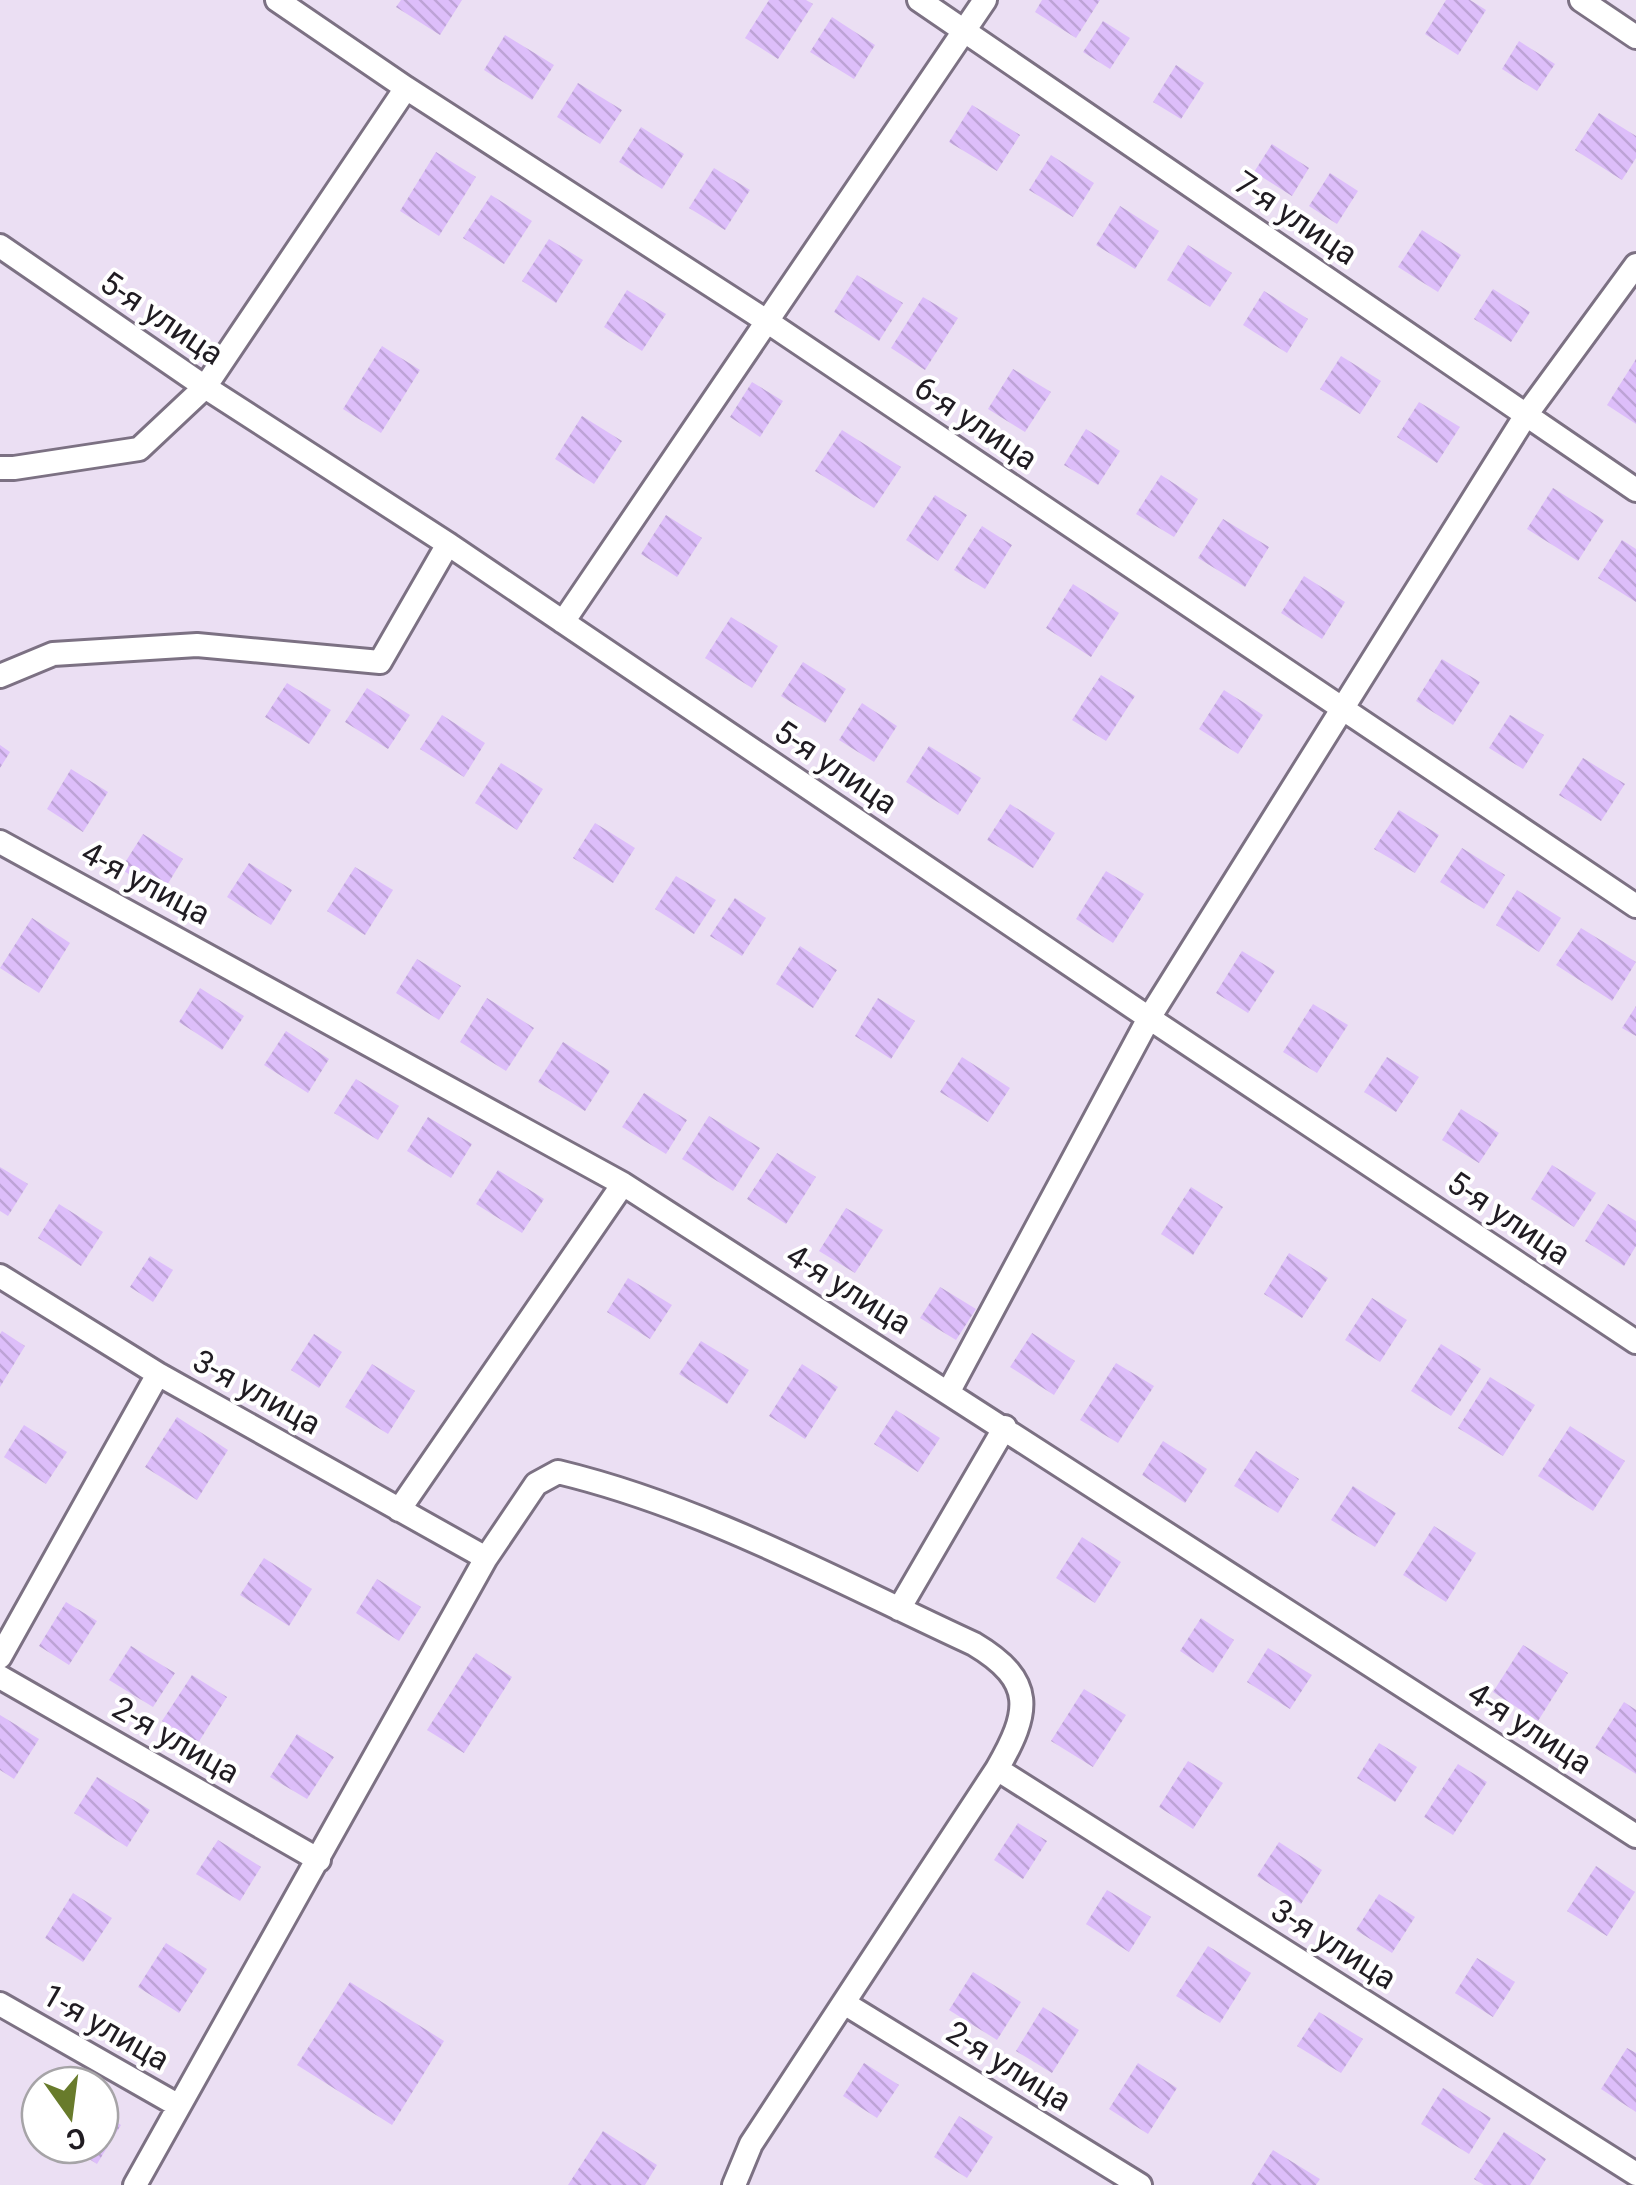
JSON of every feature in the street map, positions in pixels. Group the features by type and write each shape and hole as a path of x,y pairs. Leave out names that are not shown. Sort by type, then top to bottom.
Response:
{"street":[{"name":"6-я улица","path":"276,0 765,320 1636,906"},
{"name":"7-я улица","path":"919,0 1636,490"},
{"path":"563,622 984,0"},
{"path":"1581,0 1636,37"},
{"path":"0,468 138,449 205,387 406,88"},
{"name":"5-я улица","path":"0,246 205,387 448,544 1636,1342"},
{"path":"949,1391 1149,1018 1526,415 1636,264"},
{"path":"0,676 54,654 198,645 380,662 448,544"},
{"name":"4-я улица","path":"0,842 624,1184 1636,1836"},
{"path":"399,1510 624,1184"},
{"name":"3-я улица","path":"0,1276 158,1374 486,1558"},
{"path":"0,1657 158,1374"},
{"path":"899,1609 1006,1427"},
{"path":"134,2185 486,1558 536,1484 558,1472 603,1482 704,1520 899,1609 1001,1660 1020,1686 1020,1730 998,1769 751,2144 734,2185"},
{"name":"2-я улица","path":"0,1677 319,1860"},
{"name":"3-я улица","path":"998,1769 1636,2174"},
{"name":"2-я улица","path":"844,2003 1140,2185"},
{"name":"1-я улица","path":"0,2004 179,2106"}],"building":[{"path":"401,0 462,0 440,35 396,7"},
{"path":"769,0 806,0 813,4 778,59 745,38"},
{"path":"1042,0 1100,0 1076,38 1035,12"},
{"path":"1446,0 1470,0 1486,10 1458,55 1425,34"},
{"path":"832,17 875,45 854,79 810,52"},
{"path":"1103,21 1130,38 1110,69 1083,52"},
{"path":"505,35 554,65 532,100 484,70"},
{"path":"1519,41 1555,64 1537,91 1502,69"},
{"path":"1176,65 1204,83 1181,119 1153,102"},
{"path":"578,83 622,110 600,144 557,117"},
{"path":"972,105 1020,135 997,171 949,142"},
{"path":"1599,113 1636,136 1636,158 1622,180 1575,150"},
{"path":"641,127 684,154 662,189 619,162"},
{"path":"1272,144 1309,168 1292,196 1254,172"},
{"path":"436,152 476,177 439,236 400,211"},
{"path":"1051,155 1094,183 1073,217 1029,190"},
{"path":"714,168 750,190 725,230 689,208"},
{"path":"1330,173 1358,191 1337,224 1309,206"},
{"path":"491,195 532,221 504,264 463,238"},
{"path":"1120,206 1159,231 1135,269 1096,245"},
{"path":"1422,230 1461,255 1438,292 1398,267"},
{"path":"549,239 583,260 556,303 522,281"},
{"path":"1188,245 1232,273 1210,307 1167,280"},
{"path":"857,275 903,303 879,341 834,312"},
{"path":"1493,289 1530,312 1511,342 1474,319"},
{"path":"627,290 666,314 642,351 604,327"},
{"path":"1264,291 1308,319 1287,353 1243,325"},
{"path":"923,297 958,318 925,370 891,348"},
{"path":"382,346 420,370 381,433 343,409"},
{"path":"1341,356 1381,381 1360,414 1320,389"},
{"path":"1636,359 1636,424 1607,405"},
{"path":"1013,369 1051,392 1025,432 988,409"},
{"path":"752,382 783,401 760,437 730,417"},
{"path":"1419,402 1460,427 1437,463 1397,437"},
{"path":"582,416 622,441 594,484 555,459"},
{"path":"1086,429 1120,451 1098,485 1064,465"},
{"path":"842,430 901,467 874,508 815,471"},
{"path":"1161,475 1198,499 1174,537 1136,514"},
{"path":"1553,488 1604,520 1578,561 1527,529"},
{"path":"935,495 967,515 938,561 906,540"},
{"path":"666,515 702,538 677,577 641,554"},
{"path":"1223,519 1269,547 1245,587 1198,558"},
{"path":"982,526 1012,545 985,589 954,570"},
{"path":"1622,540 1636,549 1636,602 1598,578"},
{"path":"1304,576 1345,602 1322,639 1281,613"},
{"path":"1073,584 1119,613 1091,657 1046,628"},
{"path":"731,617 778,646 752,688 705,658"},
{"path":"1442,659 1480,682 1453,725 1416,701"},
{"path":"803,662 846,689 825,723 781,696"},
{"path":"1101,675 1135,696 1106,741 1072,720"},
{"path":"287,683 331,710 309,744 265,717"},
{"path":"367,688 410,715 388,749 345,722"},
{"path":"1224,690 1263,715 1238,754 1199,729"},
{"path":"862,703 897,726 874,762 839,740"},
{"path":"442,715 485,743 464,777 420,749"},
{"path":"1510,715 1544,735 1523,769 1489,748"},
{"path":"0,745 10,752 0,768"},
{"path":"929,746 981,778 958,815 906,782"},
{"path":"1583,758 1625,784 1601,821 1559,795"},
{"path":"501,763 543,789 517,830 475,803"},
{"path":"71,769 108,792 83,832 47,809"},
{"path":"1010,804 1055,833 1033,868 987,840"},
{"path":"1399,810 1439,835 1415,873 1374,849"},
{"path":"595,823 635,848 613,883 573,858"},
{"path":"143,834 183,859 161,895 121,869"},
{"path":"1462,848 1505,875 1484,909 1440,882"},
{"path":"249,863 292,890 271,925 227,897"},
{"path":"355,867 393,890 365,935 327,911"},
{"path":"1106,871 1144,894 1113,943 1076,919"},
{"path":"676,876 716,900 694,934 655,909"},
{"path":"1517,890 1561,918 1539,952 1496,925"},
{"path":"735,898 766,918 742,956 710,936"},
{"path":"32,918 70,943 39,993 0,968"},
{"path":"1581,928 1636,962 1612,1001 1556,965"},
{"path":"800,946 837,970 813,1008 776,984"},
{"path":"1242,951 1275,971 1248,1013 1216,993"},
{"path":"417,959 461,986 439,1020 396,993"},
{"path":"200,988 244,1016 222,1050 179,1022"},
{"path":"487,998 534,1028 506,1071 460,1042"},
{"path":"878,998 915,1021 891,1059 855,1036"},
{"path":"1313,1004 1348,1025 1317,1073 1283,1052"},
{"path":"1636,1006 1636,1036 1622,1028"},
{"path":"286,1031 329,1059 308,1093 264,1065"},
{"path":"563,1042 610,1071 585,1111 538,1082"},
{"path":"962,1057 1010,1088 988,1122 940,1092"},
{"path":"1387,1057 1419,1077 1396,1112 1364,1092"},
{"path":"356,1079 399,1106 378,1140 334,1113"},
{"path":"644,1093 687,1120 666,1154 622,1127"},
{"path":"1461,1109 1499,1133 1479,1163 1442,1140"},
{"path":"709,1116 760,1148 733,1191 682,1159"},
{"path":"428,1117 472,1144 451,1178 407,1151"},
{"path":"777,1153 816,1177 786,1224 747,1199"},
{"path":"1552,1165 1596,1193 1574,1227 1531,1199"},
{"path":"0,1167 28,1184 8,1216 0,1211"},
{"path":"498,1170 544,1199 522,1233 476,1204"},
{"path":"1191,1187 1223,1207 1193,1255 1161,1234"},
{"path":"59,1204 103,1232 81,1266 38,1238"},
{"path":"1608,1204 1636,1221 1636,1246 1624,1266 1585,1241"},
{"path":"846,1208 883,1230 855,1273 819,1251"},
{"path":"1289,1253 1328,1278 1302,1318 1264,1294"},
{"path":"150,1256 173,1270 153,1302 130,1287"},
{"path":"628,1278 672,1305 650,1339 607,1312"},
{"path":"940,1287 976,1309 956,1340 920,1318"},
{"path":"1372,1298 1407,1320 1380,1362 1345,1340"},
{"path":"2,1331 25,1346 0,1387 0,1334"},
{"path":"1032,1333 1075,1361 1054,1395 1010,1367"},
{"path":"314,1334 342,1352 319,1388 291,1370"},
{"path":"701,1341 749,1370 727,1404 679,1374"},
{"path":"1441,1344 1481,1369 1451,1416 1411,1391"},
{"path":"1116,1363 1154,1386 1118,1443 1080,1420"},
{"path":"372,1364 415,1391 388,1434 345,1407"},
{"path":"802,1364 838,1387 805,1439 769,1416"},
{"path":"1490,1377 1535,1405 1503,1456 1458,1428"},
{"path":"896,1410 940,1438 918,1472 874,1444"},
{"path":"177,1417 228,1450 197,1500 145,1467"},
{"path":"24,1425 67,1452 46,1484 4,1457"},
{"path":"1570,1426 1625,1461 1593,1511 1538,1476"},
{"path":"1163,1441 1207,1469 1185,1503 1142,1475"},
{"path":"1256,1451 1299,1479 1278,1513 1234,1486"},
{"path":"1353,1486 1396,1513 1375,1547 1331,1520"},
{"path":"1434,1526 1476,1553 1446,1602 1403,1575"},
{"path":"1082,1537 1121,1562 1095,1603 1056,1578"},
{"path":"264,1558 312,1589 289,1626 240,1595"},
{"path":"377,1579 421,1607 399,1641 356,1613"},
{"path":"66,1602 97,1621 69,1665 39,1646"},
{"path":"1201,1618 1234,1640 1213,1673 1180,1651"},
{"path":"1523,1645 1568,1673 1538,1721 1493,1692"},
{"path":"131,1646 175,1673 153,1707 109,1680"},
{"path":"1268,1648 1312,1675 1290,1709 1247,1682"},
{"path":"476,1653 512,1677 464,1753 427,1730"},
{"path":"192,1675 227,1697 198,1743 162,1721"},
{"path":"1084,1689 1126,1715 1093,1767 1051,1741"},
{"path":"1624,1702 1636,1710 1636,1774 1595,1748"},
{"path":"0,1715 39,1739 14,1779 0,1770"},
{"path":"297,1734 334,1757 307,1799 270,1777"},
{"path":"1379,1743 1417,1767 1395,1802 1357,1778"},
{"path":"1188,1761 1223,1783 1193,1829 1159,1807"},
{"path":"1458,1764 1487,1782 1453,1835 1424,1817"},
{"path":"97,1777 150,1810 127,1847 74,1813"},
{"path":"1018,1823 1047,1841 1023,1879 994,1860"},
{"path":"218,1840 261,1867 240,1901 196,1874"},
{"path":"1279,1842 1322,1870 1301,1904 1257,1876"},
{"path":"1596,1866 1635,1892 1607,1936 1567,1911"},
{"path":"1107,1890 1151,1917 1129,1952 1086,1924"},
{"path":"73,1893 112,1918 83,1962 45,1938"},
{"path":"1379,1894 1415,1917 1392,1953 1356,1930"},
{"path":"166,1943 207,1969 179,2013 138,1987"},
{"path":"1208,1946 1251,1973 1220,2023 1176,1996"},
{"path":"1477,1958 1515,1982 1493,2017 1455,1993"},
{"path":"973,1972 1021,2002 997,2040 949,2010"},
{"path":"350,1982 444,2041 392,2125 297,2065"},
{"path":"1043,2007 1079,2030 1052,2073 1016,2051"},
{"path":"1319,2012 1363,2039 1341,2073 1297,2046"},
{"path":"1627,2048 1636,2053 1636,2112 1601,2089"},
{"path":"864,2063 899,2085 877,2118 843,2096"},
{"path":"1138,2063 1177,2088 1148,2134 1109,2109"},
{"path":"1443,2088 1491,2118 1469,2154 1421,2124"},
{"path":"959,2116 993,2137 967,2178 934,2157"},
{"path":"603,2131 657,2165 645,2185 568,2185"},
{"path":"1504,2132 1546,2159 1530,2185 1484,2185 1474,2179"},
{"path":"1273,2150 1320,2179 1316,2185 1251,2185"}]}
